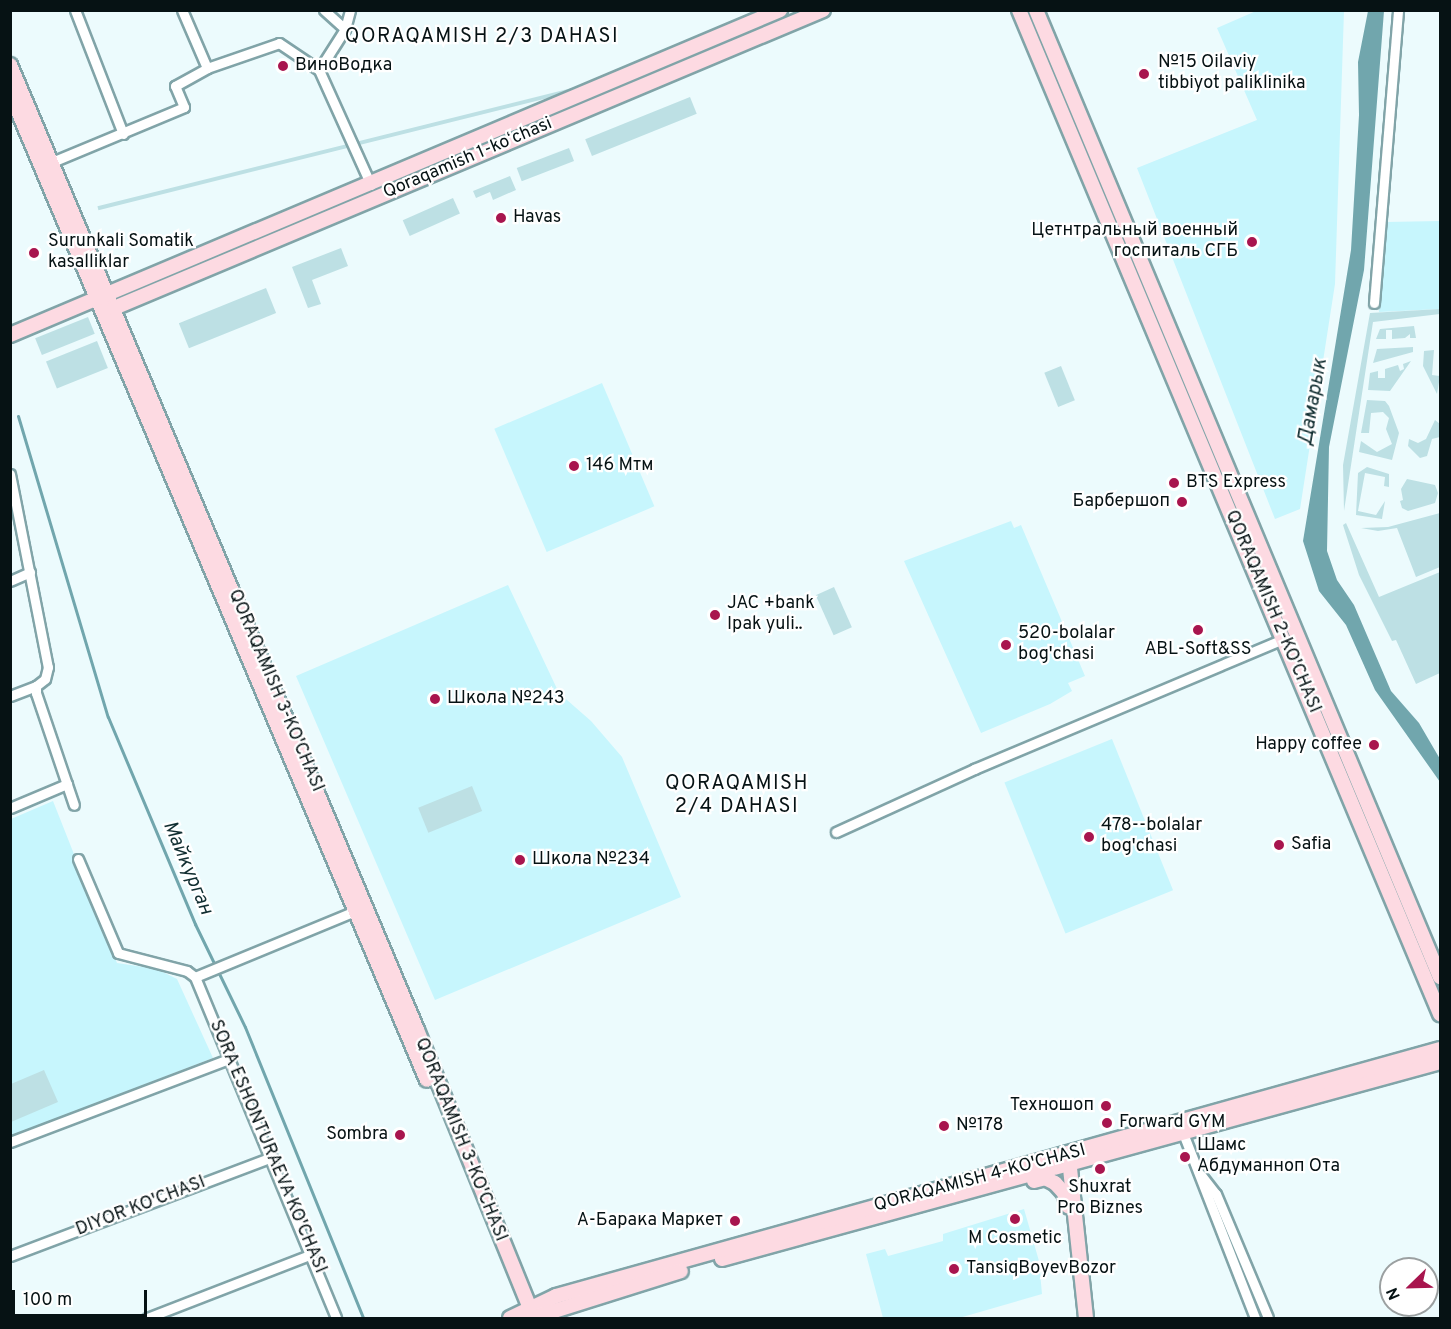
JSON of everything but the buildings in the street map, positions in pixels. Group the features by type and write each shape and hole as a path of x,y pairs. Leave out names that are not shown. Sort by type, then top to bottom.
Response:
{"main road":[{"name":"Qoraqamish 1-koʻchasi","path":"107,301 676,53 780,10"},
{"name":"Qoraqamish 1-koʻchasi","path":"107,301 684,69 823,10"},
{"name":"QORAQAMISH 2-KO'CHASI","path":"1019,10 1440,1014"},
{"name":"QORAQAMISH 2-KO'CHASI","path":"1036,10 1440,977"},
{"path":"676,53 684,69"},
{"name":"QORAQAMISH 3-KO'CHASI","path":"10,65 20,115 52,162 107,301 360,909 524,1316"},
{"name":"QORAQAMISH 3-KO'CHASI","path":"10,92 107,301"},
{"path":"1099,201 1113,195"},
{"path":"10,335 107,301"},
{"path":"1265,597 1279,591"},
{"name":"QORAQAMISH 4-KO'CHASI","path":"1181,1129 1440,1049"},
{"name":"QORAQAMISH 4-KO'CHASI","path":"524,1316 567,1293 1440,1062"},
{"path":"1070,1160 1086,1318"},
{"name":"QORAQAMISH 4-KO'CHASI","path":"988,1182 1005,1183 1070,1160"},
{"path":"1005,1183 1019,1184 1045,1178 1055,1183 1064,1193 1076,1231"}],"street":[{"path":"75,10 123,134"},
{"path":"182,10 207,68"},
{"path":"324,10 345,29"},
{"path":"319,69 345,29 350,10"},
{"path":"1374,303 1398,10"},
{"path":"52,162 184,107 175,86 207,68 279,43 319,69 371,185"},
{"path":"10,474 48,667 45,679 36,686 10,696"},
{"path":"10,581 30,572"},
{"path":"836,832 974,769 1283,639"},
{"path":"36,686 74,805"},
{"path":"10,808 67,784"},
{"path":"78,859 118,953 188,971 195,977 360,909"},
{"name":"SORA ESHONTURAEVA KO'CHASI","path":"195,977 272,1157 336,1318"},
{"path":"10,1142 231,1058"},
{"path":"1181,1129 1255,1318"},
{"name":"DIYOR KO'CHASI","path":"10,1256 272,1157"},
{"path":"1197,1171 1216,1194 1268,1318"},
{"path":"147,1318 312,1254"}],"shaded area":[{"name":"Цетнтральный военный госпиталь СГБ","path":"1256,11 1344,11 1335,284 1300,509 1275,519 1137,168 1257,120 1217,28"},
{"path":"1368,11 1384,11 1364,270 1329,447 1327,551 1337,580 1354,605 1391,691 1419,723 1440,759 1440,782 1375,690 1346,625 1319,591 1303,541 1351,250 1359,115 1358,62"},
{"path":"668,64 669,68 98,210 97,206"},
{"path":"690,97 697,114 592,156 585,139"},
{"path":"569,148 574,161 522,181 517,168"},
{"path":"510,176 516,190 493,200 490,192 476,198 473,191"},
{"path":"453,198 460,214 410,236 403,220"},
{"path":"1440,221 1440,309 1379,312 1386,222"},
{"path":"341,248 348,266 312,280 321,304 308,308 292,267"},
{"path":"266,288 276,313 189,348 179,323"},
{"path":"1440,309 1440,314 1373,322 1344,511 1343,465 1370,313"},
{"path":"88,317 95,334 42,355 35,338"},
{"path":"1414,326 1416,338 1410,338 1410,334 1405,338 1392,339 1392,330 1386,330 1386,339 1376,339 1380,329"},
{"path":"97,341 108,368 57,388 46,362"},
{"path":"1413,347 1413,352 1373,363 1377,349"},
{"path":"1434,350 1432,375 1440,376 1437,394 1423,366 1424,351"},
{"path":"1411,361 1390,391 1368,390 1370,373 1378,371 1378,378 1385,378 1385,369 1398,365 1400,371 1404,369 1403,364"},
{"path":"1061,366 1075,400 1058,407 1044,373"},
{"name":"146 Мтм","path":"602,383 654,506 547,552 494,429"},
{"path":"1367,400 1385,401 1389,406 1399,433 1392,460 1359,452 1361,441 1377,452 1392,444 1386,429 1389,418 1383,412 1371,413 1369,433 1361,433"},
{"path":"1435,420 1440,424 1440,437 1432,439 1427,456 1420,458 1408,446 1409,439 1418,443 1426,439"},
{"path":"1367,467 1389,474 1389,487 1384,486 1385,477 1365,473 1358,511 1376,515 1385,501 1382,519 1356,515 1358,473"},
{"path":"1407,479 1435,485 1438,493 1435,503 1408,511 1402,508 1401,489"},
{"path":"1440,513 1440,567 1416,577 1397,528 1378,531 1361,528 1388,527"},
{"name":"520-bolalar bog'chasi","path":"1011,521 1014,528 1021,525 1085,676 1068,683 1072,691 1050,704 981,733 904,561"},
{"path":"1346,523 1379,597 1440,572 1440,673 1416,684 1396,640 1392,641 1359,575 1343,525"},
{"path":"508,585 559,693 591,721 622,757 681,897 435,1000 296,676"},
{"path":"834,587 852,627 834,635 816,595"},
{"name":"478--bolalar bog'chasi","path":"1112,739 1173,890 1066,934 1004,782"},
{"path":"472,786 482,811 428,833 418,808"},
{"path":"53,801 117,963 157,969 177,979 213,1058 11,1136 11,819"},
{"path":"44,1070 58,1102 11,1122 11,1084"},
{"name":"TansiqBoyevBozor","path":"1024,1209 1039,1261 1042,1294 959,1318 883,1318 866,1254 885,1249 888,1256 943,1241 943,1234"}],"waterway":[{"name":"Майкурган","path":"18,416 108,717 195,924 245,1027 363,1318"}],"place":[{"name":"ВиноВодка","path":"283,66"},
{"name":"№15 Oilaviy tibbiyot paliklinika","path":"1144,74"},
{"name":"Havas","path":"501,218"},
{"name":"Цетнтральный военный госпиталь СГБ","path":"1252,242"},
{"name":"Surunkali Somatik kasalliklar","path":"34,253"},
{"name":"146 Мтм","path":"574,466"},
{"name":"BTS Express","path":"1174,483"},
{"name":"Барбершоп","path":"1182,502"},
{"name":"JAC +bank Ipak yuli..","path":"715,615"},
{"name":"ABL-Soft&SS","path":"1198,630"},
{"name":"520-bolalar bog'chasi","path":"1006,645"},
{"name":"Школа №243","path":"435,699"},
{"name":"Happy coffee","path":"1374,745"},
{"name":"478--bolalar bog'chasi","path":"1089,837"},
{"name":"Safia","path":"1279,845"},
{"name":"Школа №234","path":"520,860"},
{"name":"Техношоп","path":"1106,1106"},
{"name":"Forward GYM","path":"1107,1123"},
{"name":"№178","path":"944,1126"},
{"name":"Sombra","path":"400,1135"},
{"name":"Шамс Абдуманноп Ота","path":"1185,1157"},
{"name":"Shuxrat Pro Biznes","path":"1100,1169"},
{"name":"M Cosmetic","path":"1015,1219"},
{"name":"А-Барака Маркет","path":"735,1221"},
{"name":"TansiqBoyevBozor","path":"954,1269"}],"district":[{"name":"QORAQAMISH 2/3 DAHASI","path":"482,37"},
{"name":"QORAQAMISH 2/4 DAHASI","path":"737,796"}],"water label":[{"name":"Дамарык","path":"1314,402"}]}
